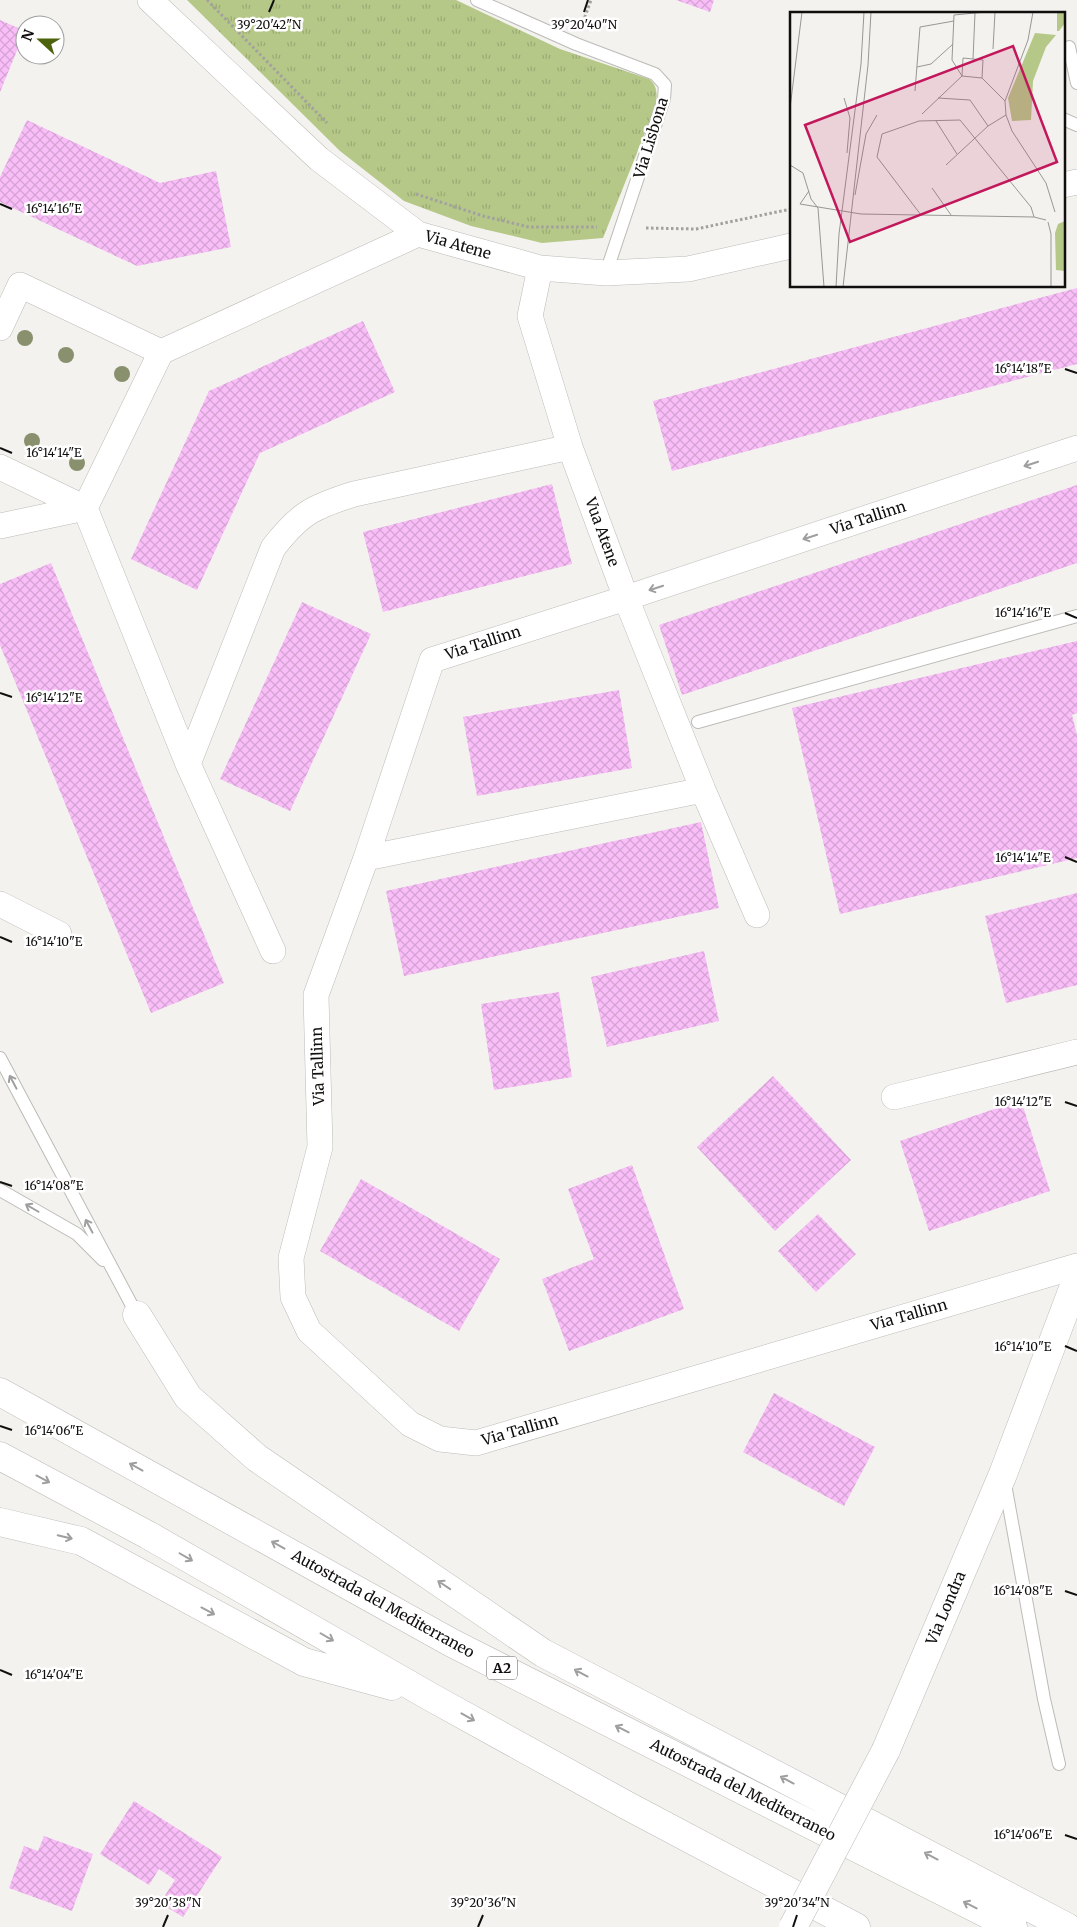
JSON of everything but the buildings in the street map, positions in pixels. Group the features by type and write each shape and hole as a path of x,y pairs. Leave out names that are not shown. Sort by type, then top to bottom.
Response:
{"main road":[{"name":"Via Londra","path":"793,1927 886,1750 1003,1474 1077,1278"},
{"path":"137,1315 188,1397 257,1458 543,1653 1067,1927"},
{"name":"Autostrada del Mediterraneo","path":"0,1392 452,1643 1013,1927"},
{"path":"0,1456 148,1535 429,1696 626,1805 856,1927"},
{"path":"0,1522 81,1541 304,1662 429,1696"}],"street":[{"name":"Via Atene","path":"150,0 319,159 418,234 540,268 606,273 688,268 790,246"},
{"path":"1064,185 1077,182"},
{"path":"86,508 161,352 418,234"},
{"name":"Vua Atene","path":"540,268 530,316 570,447 626,598 703,790 757,915"},
{"path":"0,328 20,285 161,352"},
{"path":"188,764 274,548 288,528 306,512 354,494 570,447"},
{"name":"Via Tallinn","path":"1077,448 626,598 432,660 366,858 316,995 320,1147 291,1258 293,1298 309,1331 410,1424 440,1439 476,1443 1077,1266"},
{"path":"0,467 86,508 188,764 273,950"},
{"path":"0,526 86,508"},
{"path":"366,858 703,790"},
{"path":"0,904 59,934"},
{"path":"894,1097 1077,1052"}],"lane":[{"name":"Via Lisbona","path":"477,0 576,44 655,74 665,85 664,99 606,273"},
{"path":"1069,46 1077,83"},
{"path":"1064,119 1077,125"},
{"path":"698,722 1077,616"},
{"path":"0,1058 137,1315"},
{"path":"0,1190 76,1234 107,1264 137,1315"},
{"path":"1003,1474 1044,1699 1059,1764"}],"path":[{"path":"207,0 328,125"},
{"path":"415,194 483,216 529,227 696,229 790,209"}],"green space":[{"path":"187,0 456,0 560,49 649,79 657,94 656,105 603,238 542,243 471,226 404,201 340,151"}]}
